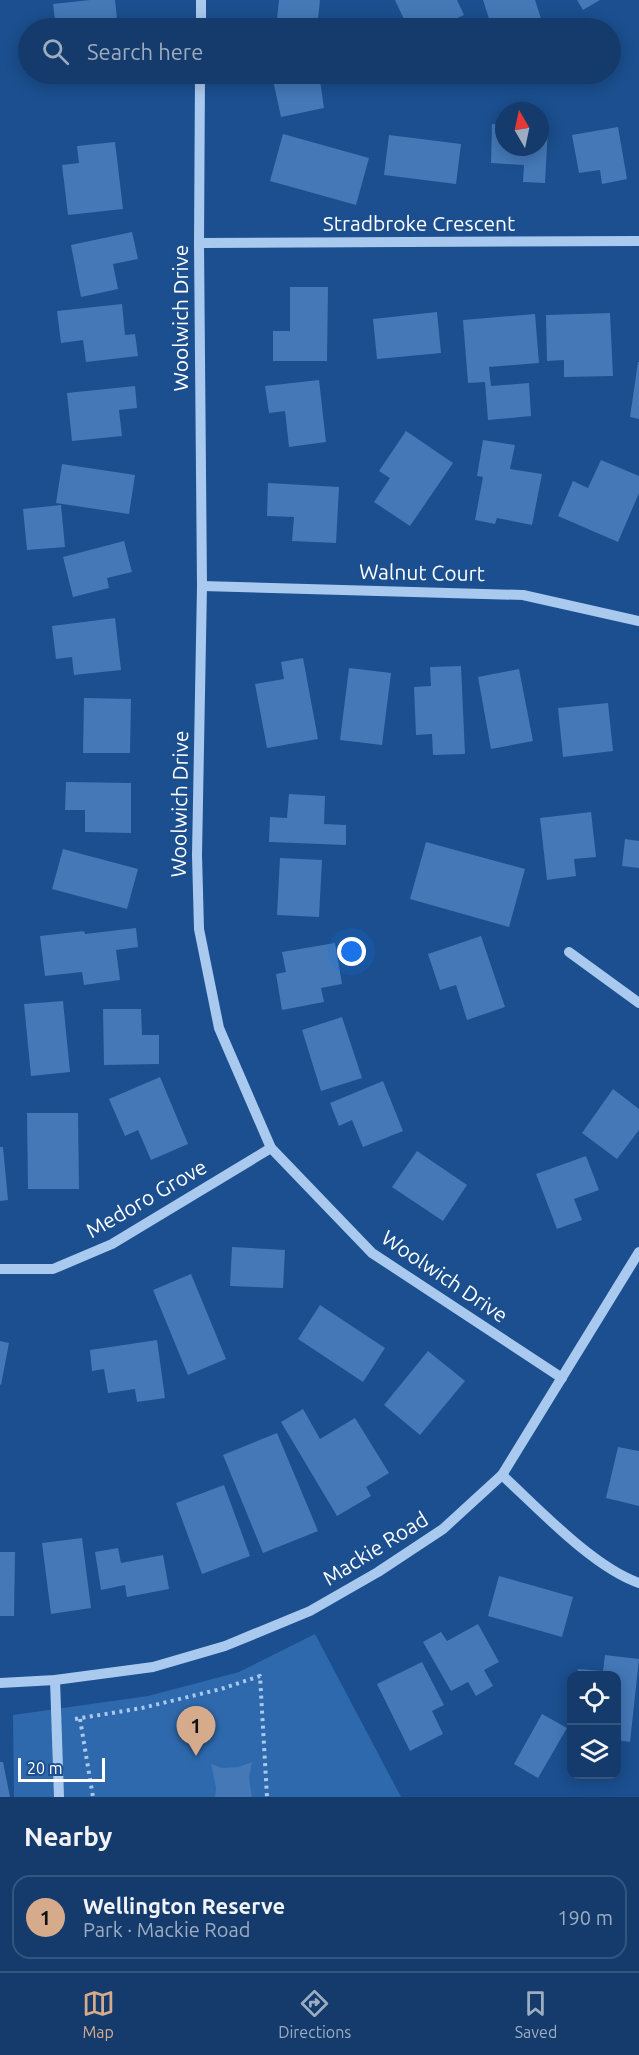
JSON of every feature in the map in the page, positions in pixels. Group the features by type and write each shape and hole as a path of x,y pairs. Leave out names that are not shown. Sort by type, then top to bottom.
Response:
{"street":[{"path":"201,0 201,18"},
{"name":"Woolwich Drive","path":"200,84 202,586 197,855 199,929 219,1028 271,1148 372,1253 562,1378"},
{"name":"Stradbroke Crescent","path":"199,243 639,241"},
{"name":"Walnut Court","path":"202,586 523,595 639,621"},
{"path":"569,952 639,1003"},
{"name":"Medoro Grove","path":"0,1269 53,1269 112,1244 271,1148"},
{"name":"Mackie Road","path":"0,1683 55,1680 153,1667 225,1646 310,1611 378,1572 443,1529 502,1475 639,1252"},
{"path":"502,1475 586,1552 639,1583"},
{"path":"55,1680 59,1797"}],"path":[{"path":"93,1797 80,1719 142,1708 221,1689 260,1676 267,1797"}],"shaded area":[{"path":"315,1634 401,1797 14,1797 13,1715 148,1696 239,1672"}],"building":[{"path":"115,0 117,18 55,18 53,4"},
{"path":"279,0 320,0 318,18 277,18"},
{"path":"395,0 457,0 464,15 458,18 403,18"},
{"path":"483,0 535,0 541,18 489,18"},
{"path":"577,0 600,0 583,10"},
{"path":"274,84 320,84 324,108 281,117"},
{"path":"492,124 495,124 495,156 546,156 545,183 523,182 524,165 491,163"},
{"path":"618,127 627,179 602,184 600,170 579,173 572,135"},
{"path":"283,134 369,158 356,205 270,181"},
{"path":"389,135 461,144 456,184 384,175"},
{"path":"115,142 123,209 68,215 62,165 79,163 77,146"},
{"path":"132,232 138,259 113,264 118,289 81,297 71,245"},
{"path":"290,287 328,287 327,361 273,361 273,331 290,331"},
{"path":"122,304 125,335 135,334 138,356 86,362 83,340 61,343 57,311"},
{"path":"437,312 441,353 377,359 373,319"},
{"path":"610,313 613,376 564,377 564,360 547,361 546,315"},
{"path":"535,314 539,363 489,367 491,386 529,383 531,416 488,420 485,382 468,383 463,320"},
{"path":"639,362 639,419 630,417"},
{"path":"319,380 326,442 289,447 285,411 269,413 265,386"},
{"path":"135,386 137,408 119,410 122,436 72,441 67,393"},
{"path":"406,431 453,463 410,526 374,502 390,478 379,471"},
{"path":"483,440 515,445 510,469 542,474 532,525 497,518 495,524 475,520 483,477 477,476"},
{"path":"601,460 639,476 639,493 618,542 558,516 573,481 588,488"},
{"path":"62,464 135,475 129,514 56,503"},
{"path":"268,483 339,487 336,543 292,541 294,517 267,516"},
{"path":"61,505 65,547 27,550 23,509"},
{"path":"124,541 132,572 107,578 109,588 73,597 63,557"},
{"path":"115,618 121,670 74,675 72,657 56,659 52,626"},
{"path":"303,658 318,739 267,748 255,684 284,679 281,662"},
{"path":"461,666 465,754 433,755 432,734 416,735 414,687 431,686 430,667"},
{"path":"349,668 391,673 382,745 340,740"},
{"path":"519,669 533,741 491,749 478,677"},
{"path":"84,698 131,699 130,753 83,753"},
{"path":"608,703 613,751 563,757 558,708"},
{"path":"66,782 131,783 131,833 85,832 85,810 65,810"},
{"path":"289,794 325,796 324,824 346,825 346,845 269,842 270,817 287,818"},
{"path":"591,812 596,857 574,859 576,876 547,880 540,818"},
{"path":"625,839 639,841 639,868 622,866"},
{"path":"426,842 525,869 509,927 410,899"},
{"path":"63,849 138,869 127,909 52,889"},
{"path":"280,858 322,860 319,917 277,915"},
{"path":"136,928 138,947 116,950 120,980 84,985 82,972 45,976 40,936"},
{"path":"481,936 505,1007 467,1020 456,985 440,990 428,954"},
{"path":"335,943 342,984 321,988 324,1002 282,1010 276,974 286,972 282,952"},
{"path":"63,1001 70,1072 31,1076 24,1004"},
{"path":"103,1009 141,1009 142,1035 159,1035 159,1064 104,1065"},
{"path":"342,1017 362,1078 321,1091 302,1030"},
{"path":"160,1077 188,1144 151,1160 138,1130 125,1136 109,1099"},
{"path":"383,1081 403,1131 363,1147 352,1120 339,1126 330,1103"},
{"path":"613,1089 639,1109 639,1130 617,1159 582,1133"},
{"path":"27,1113 78,1113 79,1189 28,1189"},
{"path":"0,1147 3,1147 8,1200 0,1201"},
{"path":"417,1151 467,1185 443,1221 392,1187"},
{"path":"586,1156 599,1190 574,1199 582,1220 557,1229 536,1174"},
{"path":"232,1247 285,1250 283,1288 230,1286"},
{"path":"191,1274 226,1359 188,1375 153,1290"},
{"path":"320,1305 385,1348 363,1382 298,1339"},
{"path":"157,1340 165,1398 137,1402 135,1389 108,1393 104,1369 92,1371 90,1350"},
{"path":"0,1341 9,1343 1,1385 0,1384"},
{"path":"428,1351 465,1381 420,1435 384,1405"},
{"path":"303,1409 320,1439 355,1418 389,1473 366,1487 371,1496 337,1516 281,1422"},
{"path":"277,1433 318,1531 263,1553 223,1455"},
{"path":"618,1447 639,1451 639,1506 606,1498"},
{"path":"224,1485 250,1556 202,1574 176,1503"},
{"path":"82,1538 91,1608 51,1614 42,1543"},
{"path":"118,1548 121,1563 163,1555 169,1589 127,1597 125,1585 101,1590 95,1552"},
{"path":"0,1552 15,1552 14,1616 0,1616"},
{"path":"499,1576 573,1597 562,1637 488,1616"},
{"path":"478,1624 499,1662 484,1670 493,1686 476,1696 468,1682 451,1691 423,1642 441,1632 447,1641"},
{"path":"605,1655 639,1659 630,1742 621,1741 621,1671 603,1671"},
{"path":"422,1662 444,1705 432,1711 443,1734 410,1751 377,1684"},
{"path":"578,1669 603,1671 578,1671"},
{"path":"542,1714 567,1728 538,1778 514,1764"},
{"path":"0,1762 3,1762 10,1797 0,1797"},
{"path":"252,1762 249,1778 252,1797 215,1797 216,1788 211,1764 222,1768 238,1767"}],"place":[{"name":"Wellington Reserve","path":"196,1756"}]}
